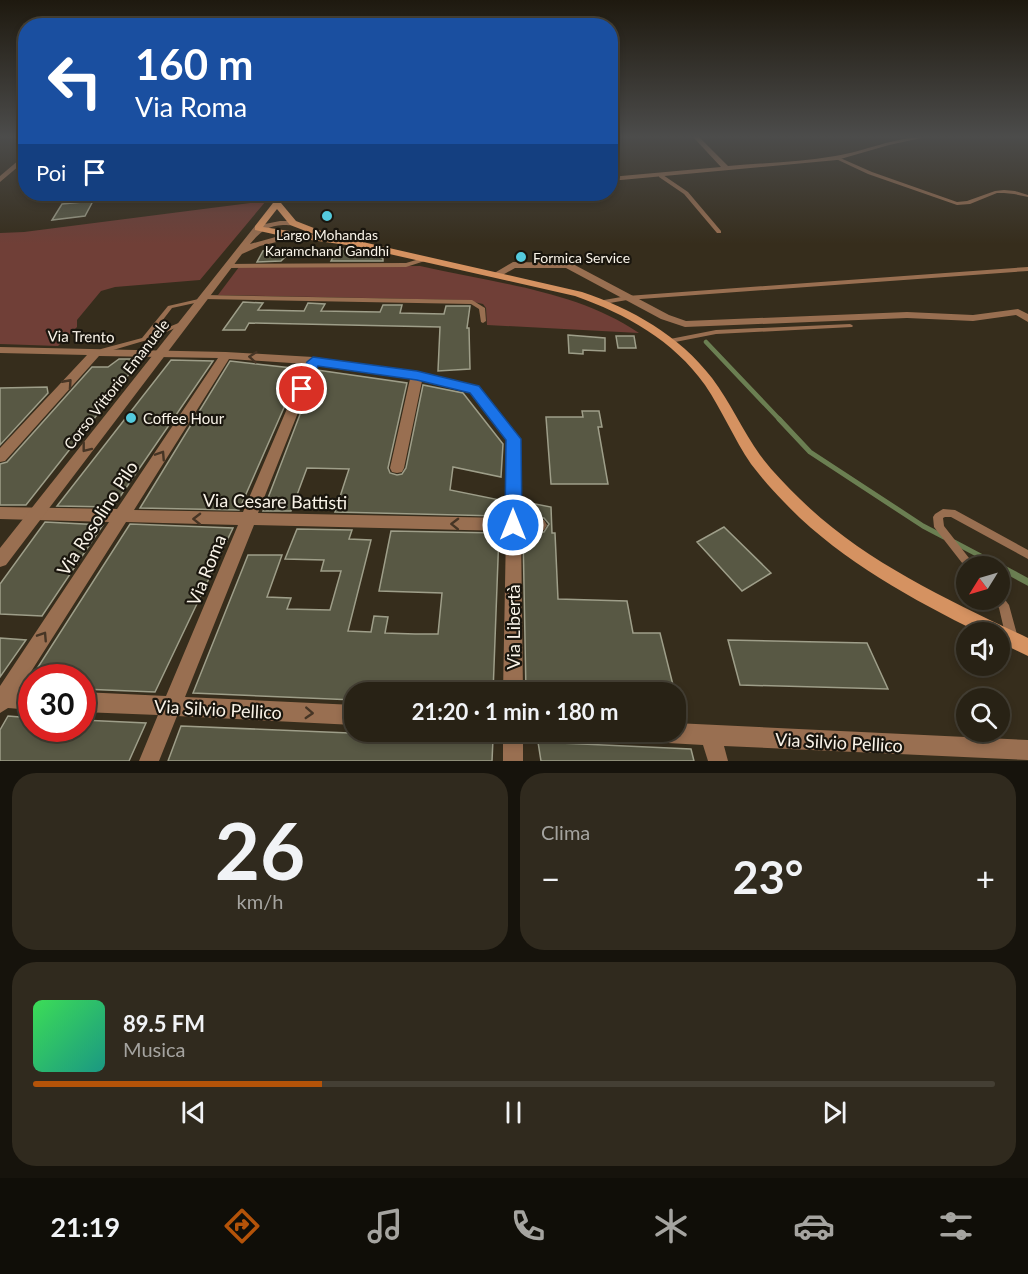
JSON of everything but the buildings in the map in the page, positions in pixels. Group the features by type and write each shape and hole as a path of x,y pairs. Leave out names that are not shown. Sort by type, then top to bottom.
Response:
{"main road":[{"path":"279,201 258,228 290,236 333,238"},
{"path":"277,204 293,223 333,238 604,302 648,325 670,341 701,372 723,403 757,460 808,516 871,563 951,609 1020,644"}],"street":[{"path":"618,179 694,173"},
{"path":"258,228 280,223 293,223"},
{"name":"Corso Vittorio Emanuele","path":"0,560 258,228"},
{"path":"240,253 257,244 290,236"},
{"path":"496,275 513,266 568,265 627,298 685,324 907,315 973,318 1018,312 1028,319"},
{"name":"Via Trento","path":"0,351 226,355 313,362 417,376"},
{"path":"0,457 100,351"},
{"name":"Via Rosolino Pilo","path":"1,700 226,355"},
{"name":"Via Roma","path":"149,761 313,362"},
{"path":"397,468 417,376"},
{"name":"Via Libertà","path":"417,376 474,389 514,439 513,682"},
{"name":"Via Cesare Battisti","path":"0,513 539,525"},
{"path":"1,700 18,700"},
{"name":"Via Silvio Pellico","path":"96,703 344,715"},
{"name":"Via Silvio Pellico","path":"686,734 1028,750"},
{"path":"711,736 718,761"},
{"path":"513,742 513,761"}],"lane":[{"path":"869,173 957,204 964,204 999,190 1028,196"},
{"path":"661,176 686,193 719,232"},
{"path":"229,266 406,265 426,260"},
{"path":"604,302 627,298 1028,269"},
{"path":"145,339 170,307 204,298 472,302 482,308 483,321"},
{"path":"100,351 145,339 184,323"},
{"path":"670,341 716,332 850,326"},
{"path":"962,556 939,527 938,517 943,513 952,513 1028,555"},
{"path":"1006,610 1020,644"}],"shaded area":[{"path":"266,201 200,280 115,287 101,291 77,320 77,327 58,346 0,344 0,233 24,232"},
{"path":"420,266 561,297 614,318 639,333 487,325 486,308 483,304 465,300 218,295 239,267"}],"waterway":[{"path":"706,342 780,420"},
{"path":"779,419 810,452 923,526 944,537"},
{"path":"954,542 980,556"},
{"path":"1010,572 1028,582"}],"place":[{"name":"Largo Mohandas Karamchand Gandhi","path":"327,216"},
{"name":"Formica Service","path":"521,257"},
{"name":"Coffee Hour","path":"131,418"}],"route":[{"path":"302,389 313,362 417,376 474,389 514,439 513,525"}]}
